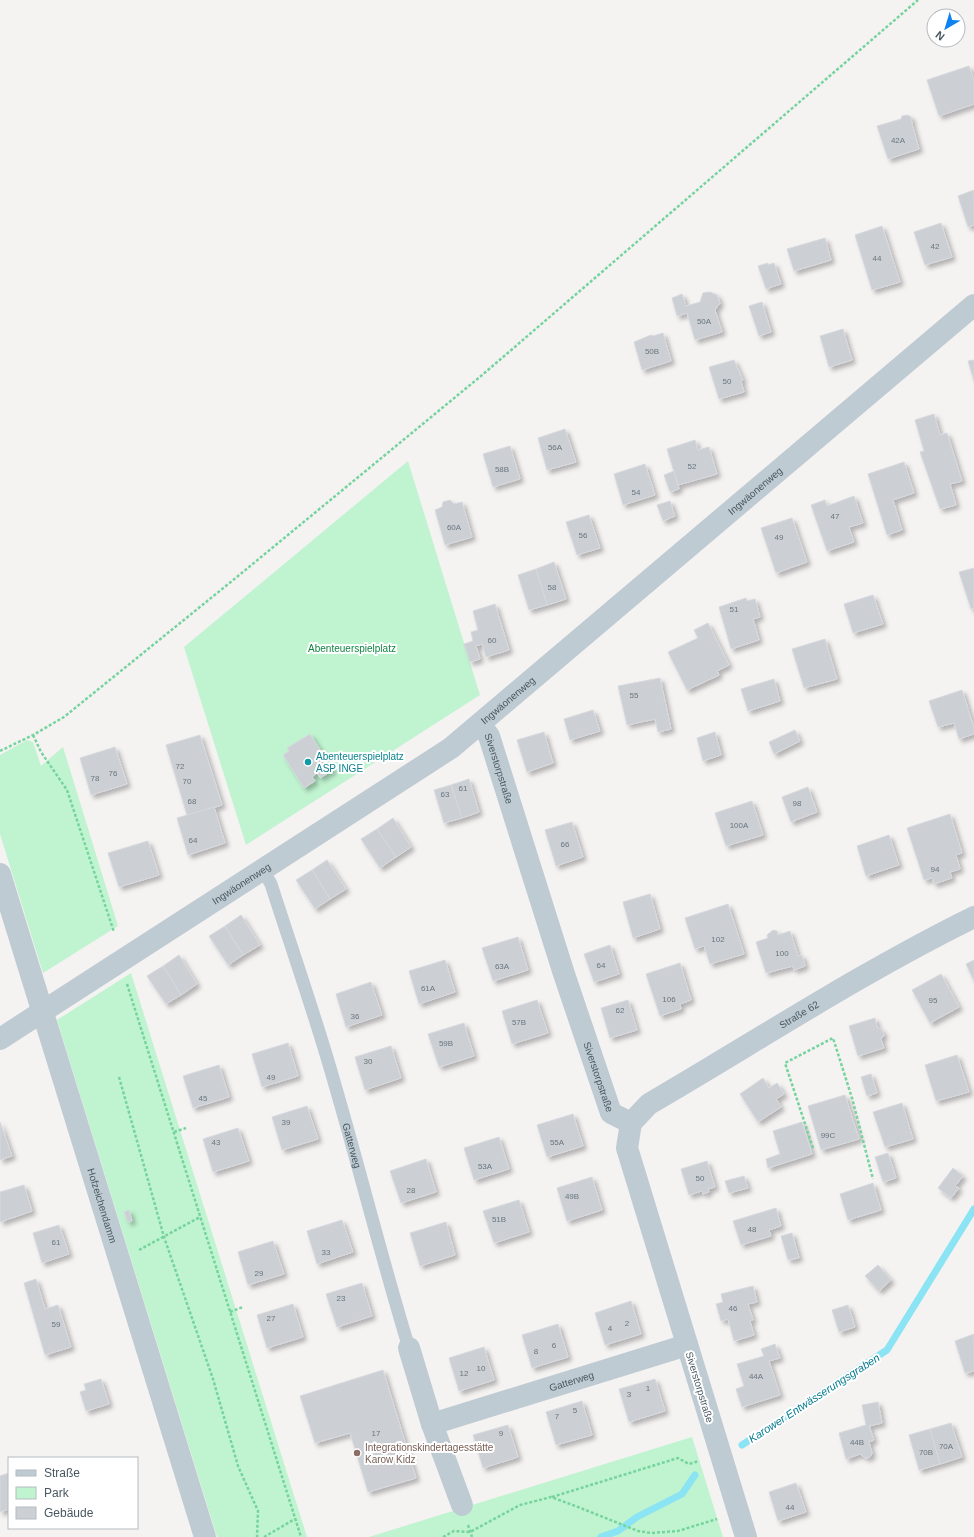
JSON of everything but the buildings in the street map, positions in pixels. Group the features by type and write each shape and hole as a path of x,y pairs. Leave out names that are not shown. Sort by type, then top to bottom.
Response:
{"street":[{"name":"Ingwäonenweg","path":"0,1039 451,748 974,306"},
{"name":"Siverstorpstraße","path":"480,724 489,736 562,966 611,1113 631,1123 627,1148 746,1537"},
{"name":"Hofzeichendamm","path":"0,874 205,1537"},
{"name":"Straße 62","path":"631,1123 649,1104 828,996 927,940 974,917"},
{"name":"Gatterweg","path":"432,1424 687,1345"},
{"name":"Gatterweg","path":"409,1348 432,1424 462,1505"}],"lane":[{"name":"Gatterweg","path":"263,870 271,884 325,1051 409,1348"}],"path":[{"path":"0,751 33,735 64,717 481,376 918,0"},
{"path":"33,735 41,752 67,790 114,932"},
{"path":"126,980 301,1537"},
{"path":"813,1148 785,1063 833,1038 852,1098 873,1179"},
{"path":"119,1077 164,1237 213,1379 238,1466 258,1511 257,1537"},
{"path":"174,1132 186,1128"},
{"path":"119,1261 200,1217"},
{"path":"230,1312 243,1307"},
{"path":"443,1537 454,1531 470,1532 520,1505 678,1458 689,1464 700,1461"},
{"path":"551,1497 638,1531 651,1533 678,1531 720,1518"},
{"path":"264,1537 295,1519"},
{"path":"470,1532 472,1537"}],"green space":[{"name":"Abenteuerspielplatz","path":"408,461 480,695 246,845 184,647"},
{"path":"27,740 33,742 41,766 63,747 118,926 43,973 0,834 0,755"},
{"path":"131,973 307,1537 217,1537 57,1020"},
{"path":"692,1437 723,1537 369,1537"}],"waterway":[{"name":"Karower Entwässerungsgraben","path":"742,1445 887,1350 974,1209"},
{"name":"Karower Entwässerungsgraben","path":"601,1537 618,1531 637,1517 682,1494 695,1475"}],"place":[{"name":"Abenteuerspielplatz ASP INGE","path":"308,762"},
{"name":"Integrationskindertagesstätte Karow Kidz","path":"357,1453"}]}
